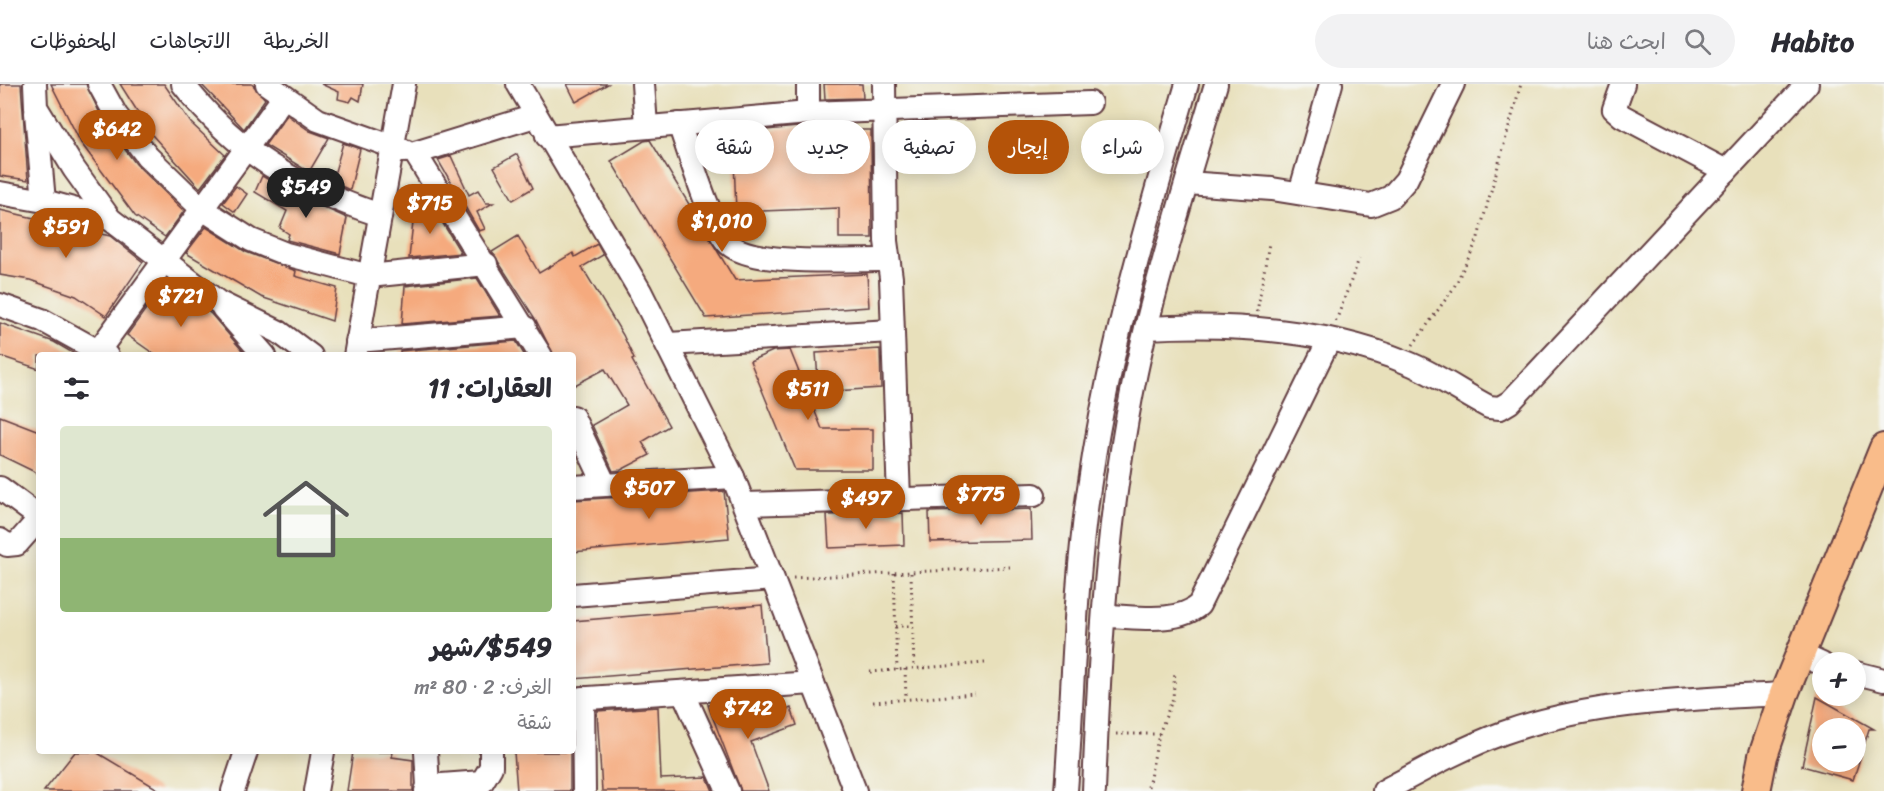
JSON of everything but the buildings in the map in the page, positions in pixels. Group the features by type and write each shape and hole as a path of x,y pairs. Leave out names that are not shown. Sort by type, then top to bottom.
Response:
{"main road":[{"path":"1756,791 1763,756 1784,694 1811,659 1884,448"}],"street":[{"path":"35,84 44,201"},
{"path":"99,84 116,116 147,156 201,208 251,240 286,254 369,276 486,264"},
{"path":"183,84 203,110 246,150 307,188 380,214"},
{"path":"404,84 356,348 525,327"},
{"path":"518,84 669,344 733,477 855,791"},
{"path":"643,84 645,126"},
{"path":"808,84 808,113"},
{"path":"884,84 887,260 891,278 891,331 899,499"},
{"path":"1066,791 1078,585 1101,411 1131,278 1187,84"},
{"path":"1094,791 1104,616 1119,471 1146,328 1216,84"},
{"path":"1300,193 1331,84"},
{"path":"1187,183 1300,193 1371,205 1391,197 1406,180 1453,84"},
{"path":"1623,84 1614,109 1622,116 1726,171"},
{"path":"1146,328 1182,326 1255,328 1329,340 1401,360 1489,407 1500,408 1510,402 1807,84"},
{"path":"104,352 162,261 246,150 275,91 318,120 392,148 416,153 535,116"},
{"path":"547,136 808,113 1090,103"},
{"path":"36,107 74,169 110,219 218,302 279,332 306,352"},
{"path":"679,124 715,221 728,243 744,253 771,258 887,260"},
{"path":"416,153 539,352"},
{"path":"0,193 44,201 110,219"},
{"path":"218,302 262,352"},
{"path":"0,305 42,320 101,352"},
{"path":"669,344 891,331"},
{"path":"1104,616 1173,616 1192,611 1199,605 1329,340"},
{"path":"576,423 605,485"},
{"path":"576,487 733,477"},
{"path":"0,488 36,516"},
{"path":"744,504 1034,495"},
{"path":"0,540 10,545 17,544 36,522"},
{"path":"576,595 773,579"},
{"path":"584,791 578,698 813,683"},
{"path":"683,692 728,791"},
{"path":"1384,791 1464,749 1546,720 1654,702 1784,694"},
{"path":"233,791 245,754"},
{"path":"316,791 323,754"},
{"path":"426,754 427,788 482,782 491,767 491,754"}],"path":[{"path":"1401,360 1440,309 1477,241 1521,84"},
{"path":"1255,328 1269,243"},
{"path":"1329,340 1359,259"},
{"path":"773,579 1010,567"},
{"path":"894,573 897,670"},
{"path":"910,573 914,669"},
{"path":"895,626 913,626"},
{"path":"870,672 985,663"},
{"path":"904,669 906,699"},
{"path":"1148,787 1159,734 1173,698 1175,671"},
{"path":"873,702 975,694"},
{"path":"1096,734 1159,734"}]}
